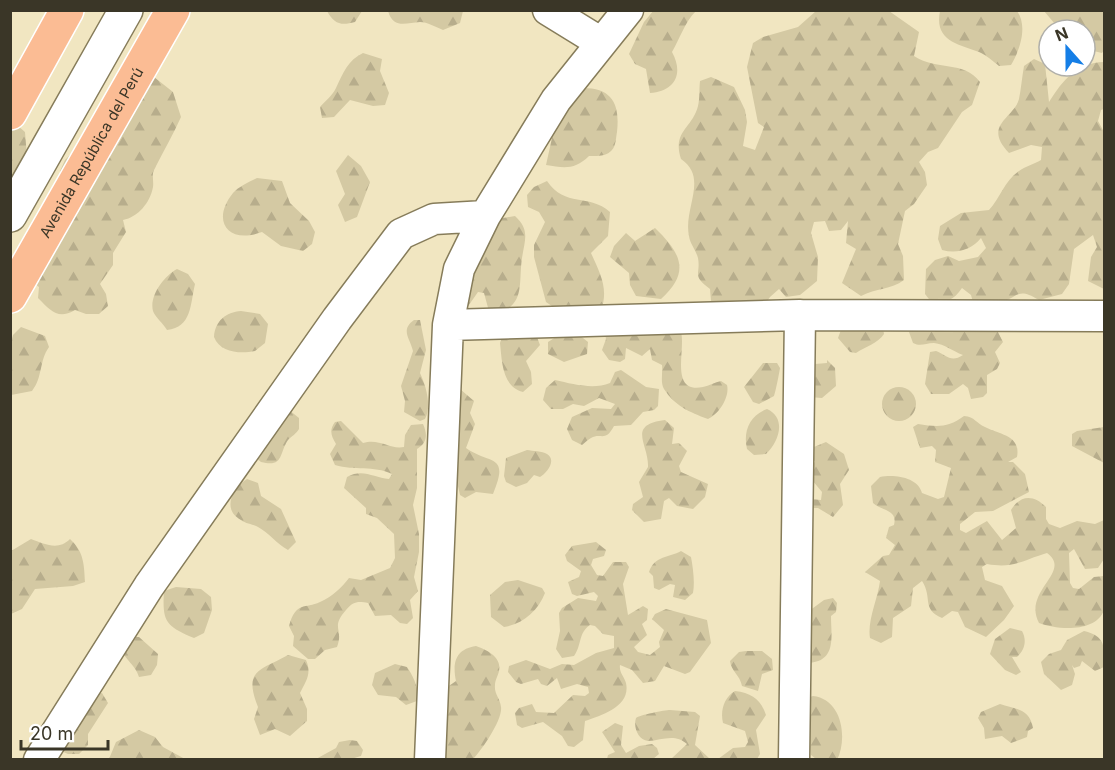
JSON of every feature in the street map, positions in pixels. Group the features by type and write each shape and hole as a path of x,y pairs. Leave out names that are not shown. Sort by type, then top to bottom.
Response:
{"highway":[{"path":"10,113 67,10"},
{"name":"Avenida República del Perú","path":"10,296 173,10"}],"street":[{"path":"10,215 126,10"},
{"path":"548,10 600,42"},
{"path":"430,759 448,325 459,269 485,216 556,100 600,42 628,10"},
{"path":"39,759 149,586 337,319 401,234 434,219 485,216"},
{"path":"448,325 800,315 1104,316"},
{"path":"794,759 800,315"}],"green space":[{"path":"654,10 696,11 672,52 677,67 675,80 666,89 650,93 646,69 635,64 629,54 644,22"},
{"path":"327,11 362,11 355,22 346,24 332,19"},
{"path":"388,11 463,11 460,23 443,30 423,22 397,23 390,17"},
{"path":"816,11 889,11 919,32 914,56 922,61 966,71 980,82 972,105 962,112 938,148 928,152 919,162 925,172 927,185 914,204 905,211 898,244 903,256 904,280 894,286 861,296 842,283 856,249 846,243 848,221 841,230 829,231 825,221 814,222 811,233 818,257 817,281 800,295 786,297 779,289 770,297 757,316 736,319 711,301 710,289 698,275 698,258 690,239 688,225 694,184 693,175 681,159 679,142 698,106 700,81 711,77 734,87 745,110 747,122 743,146 755,150 764,127 758,123 747,67 753,43 763,37 798,27"},
{"path":"940,11 1017,11 1022,24 1022,38 1011,65 999,66 982,53 949,40 941,29"},
{"path":"1044,11 1104,11 1104,50 1102,53 1097,52 1097,18 1050,18"},
{"path":"363,53 382,59 380,71 389,93 385,105 373,106 350,100 334,117 322,118 320,107 335,91 350,63"},
{"path":"1034,59 1037,60 1037,78 1046,78 1049,102 1067,78 1097,78 1097,63 1104,62 1104,109 1101,110 1098,121 1104,132 1104,289 1088,281 1091,257 1097,247 1093,235 1074,249 1069,284 1062,294 1039,300 1022,293 999,303 974,306 971,295 962,288 949,300 932,303 925,294 926,269 935,260 948,256 959,261 978,257 986,248 981,238 973,246 963,250 953,252 942,250 938,239 940,226 961,213 989,210 1014,175 1041,160 1042,147 1031,145 1009,153 998,135 1002,123 1019,99 1024,66"},
{"path":"154,77 173,92 181,117 154,170 153,187 149,198 134,216 123,220 126,232 113,253 113,265 100,284 106,294 108,306 99,314 86,314 75,310 64,314 55,313 38,298 39,287 21,273 63,183 60,171 65,160 140,84"},
{"path":"583,88 601,91 612,100 618,122 614,146 607,154 589,156 574,166 546,165 554,129"},
{"path":"10,119 25,132 27,157 10,203"},
{"path":"348,155 361,166 370,182 357,217 345,222 338,205 345,194 336,171"},
{"path":"257,178 282,181 290,203 309,221 315,232 312,244 303,251 281,246 262,232 240,235 226,228 223,212 226,203 235,191"},
{"path":"547,181 561,195 594,203 610,212 608,236 591,253 604,288 601,310 565,315 546,302 534,257 534,245 545,222 539,212 528,207 527,195 534,187"},
{"path":"515,216 525,230 525,240 520,286 515,301 502,312 490,315 484,293 478,292 464,312 449,268 487,236 503,218"},
{"path":"655,228 671,246 679,263 676,280 661,299 636,296 630,285 629,273 610,257 614,246 626,233 635,241"},
{"path":"177,269 188,274 195,284 186,320 175,328 167,330 155,316 152,305 155,293 163,281"},
{"path":"241,311 260,314 268,324 265,343 255,351 237,352 226,349 214,337 222,318"},
{"path":"414,320 420,320 426,350 420,373 426,390 428,408 425,419 420,421 404,412 405,401 401,386 413,351 407,331"},
{"path":"990,324 998,332 1003,342 995,352 1000,363 997,369 987,375 987,393 983,397 971,399 968,388 963,384 949,394 931,394 925,384 930,352 936,351 952,358 963,355 938,344 913,343 909,332 912,325"},
{"path":"21,327 45,336 49,347 32,391 11,395 11,342 13,335"},
{"path":"604,327 681,332 682,377 686,384 692,387 703,387 721,381 727,385 727,395 720,409 708,419 678,404 664,389 662,365 652,360 650,349 642,356 626,348 625,359 620,362 609,360 602,350 606,339"},
{"path":"842,327 883,328 884,334 856,353 850,352 838,338"},
{"path":"535,332 540,345 526,361 531,372 532,384 523,392 511,385 507,379 500,343 502,337"},
{"path":"564,332 578,334 588,342 587,354 564,362 548,354 548,342"},
{"path":"827,360 835,368 836,386 822,398 809,397 810,368 815,364 827,363"},
{"path":"763,363 777,363 780,368 774,396 759,404 753,402 744,387"},
{"path":"621,370 646,387 659,389 658,406 654,410 643,412 631,425 614,426 605,436 594,436 582,445 572,440 567,429 572,417 592,408 611,409 615,404 599,398 584,406 573,404 563,409 551,409 543,400 546,388 555,380 583,386 603,385 610,383 615,372"},
{"path":"899,387 911,392 916,404 911,416 899,421 887,416 882,404 887,392"},
{"path":"460,389 474,401 470,413 475,424 466,448 495,462 498,466 498,481 493,494 476,492 465,498 460,495 457,482 448,478"},
{"path":"767,409 777,418 779,430 771,449 766,454 754,455 747,449 747,431 752,420"},
{"path":"289,410 299,418 299,429 288,440 277,461 274,463 261,462 256,458"},
{"path":"964,416 1013,440 1016,444 1017,457 1008,462 1013,462 1025,474 1029,492 993,511 975,512 960,524 960,530 966,533 987,521 1002,540 1016,528 1011,510 1019,501 1028,498 1037,500 1046,507 1046,519 1049,524 1060,528 1077,521 1095,524 1104,520 1104,559 1098,568 1085,569 1074,549 1069,553 1070,583 1073,588 1079,589 1094,577 1104,576 1105,606 1100,617 1093,623 1065,628 1039,623 1036,612 1037,601 1054,567 1053,560 1047,553 1012,565 987,564 982,567 985,580 1002,586 1014,606 1004,620 986,637 965,627 958,612 952,611 942,618 936,615 929,607 922,581 913,588 911,606 893,618 892,637 881,643 870,638 870,624 880,581 865,572 883,556 889,555 895,545 886,538 889,527 894,525 894,516 873,503 871,486 880,477 892,476 911,480 916,483 922,493 938,499 944,497 951,468 935,462 936,450 932,446 920,448 913,427 918,424 947,425"},
{"path":"665,420 674,428 672,444 679,443 687,451 679,466 681,472 708,484 705,497 693,509 677,506 669,498 664,501 661,519 644,522 632,510 633,504 643,497 639,482 648,467 642,437 643,431 646,426"},
{"path":"341,421 363,443 375,442 394,447 404,447 405,435 411,425 423,424 426,438 417,449 417,488 413,505 419,534 419,552 414,577 418,591 410,600 413,618 407,624 400,623 391,615 375,616 368,603 353,604 339,621 337,647 325,650 315,659 308,659 293,646 294,636 289,626 298,609 329,597 349,578 361,580 390,568 395,558 394,534 377,518 366,514 366,508 344,488 347,477 353,474 363,473 389,479 392,474 385,471 335,465 330,454 336,444 331,430 335,422"},
{"path":"1104,427 1104,463 1072,446 1072,434 1077,431"},
{"path":"826,442 844,454 849,470 840,484 843,505 833,517 818,508 811,508 811,499 821,500 822,492 807,474 809,466 815,462 812,457 814,447"},
{"path":"527,450 547,454 551,463 548,470 540,477 534,475 527,483 516,487 506,482 504,476 506,458"},
{"path":"247,479 258,483 261,496 281,509 296,542 288,550 262,529 241,520 232,510 231,499 237,488"},
{"path":"31,539 56,546 70,539 81,554 85,582 73,586 35,589 22,609 11,614 11,551"},
{"path":"596,542 606,550 604,556 593,559 591,565 597,575 603,576 613,562 626,562 629,567 623,584 628,615 643,606 648,609 647,620 642,624 647,635 634,647 638,652 650,655 660,647 659,642 664,630 652,619 655,614 666,609 707,620 711,643 690,672 685,674 664,666 655,681 643,683 632,670 620,665 626,683 624,698 614,708 585,721 583,740 574,747 568,746 562,736 543,722 522,728 517,725 515,713 519,708 532,704 536,712 554,713 573,695 585,696 589,693 588,687 577,684 561,689 557,678 547,686 541,684 538,679 521,684 516,682 508,672 509,666 526,660 550,669 562,664 574,665 596,653 614,648 614,636 603,634 595,626 590,625 582,635 574,656 562,658 556,649 560,631 559,613 562,608 578,598 596,601 598,596 594,592 577,596 572,594 568,582 579,577 581,571 567,561 565,555 572,546"},
{"path":"681,551 691,557 694,575 693,593 685,600 673,597 675,585 670,584 659,590 654,588 653,576 649,572 659,560"},
{"path":"518,580 542,588 545,593 529,616 504,627 491,617 490,595 505,582"},
{"path":"176,587 201,589 211,597 212,610 204,633 194,638 177,630 165,616 164,591"},
{"path":"833,598 837,603 836,612 831,616 831,639 828,653 824,658 809,663 809,611 824,600"},
{"path":"1010,628 1022,631 1024,638 1022,651 1017,657 1012,657 1021,672 1016,675 1005,670 990,654 995,639"},
{"path":"1084,631 1097,636 1103,644 1104,667 1095,671 1082,661 1080,666 1074,668 1072,665 1075,674 1072,685 1061,690 1044,674 1041,662 1049,654 1061,650 1067,640"},
{"path":"127,637 139,637 158,654 157,665 151,675 139,677 122,653 120,649"},
{"path":"476,646 493,655 498,662 499,671 495,688 501,707 499,719 473,759 422,760 446,688 456,681 455,662 460,653"},
{"path":"762,651 772,659 773,670 762,674 758,691 742,686 730,661 739,652"},
{"path":"288,655 306,660 308,665 308,677 300,693 307,709 307,721 290,736 275,729 260,735 254,719 258,707 252,685 254,678 262,668"},
{"path":"395,664 407,667 417,687 417,701 406,705 396,697 378,695 372,685 375,673"},
{"path":"735,691 755,698 766,715 756,730 760,754 757,759 718,759 733,748 745,747 748,742 745,731 723,723 724,705"},
{"path":"102,693 108,703 88,734 88,745 79,754 68,754 59,750 89,696"},
{"path":"813,696 831,704 840,721 842,741 837,760 816,759 811,755 807,698"},
{"path":"1000,704 1017,709 1029,717 1033,728 1028,731 1027,737 1011,743 1002,736 985,739 984,728 978,718 981,712"},
{"path":"670,710 695,712 700,716 695,745 710,759 671,759 687,744 673,738 648,741 639,736 635,725 636,718"},
{"path":"615,723 623,726 621,745 626,753 639,746 652,744 657,748 659,754 653,759 607,759 608,755 615,752 602,732"},
{"path":"139,730 155,737 163,747 185,759 109,759 116,742"},
{"path":"357,741 363,750 361,756 351,759 316,759 336,748 339,742"}]}
